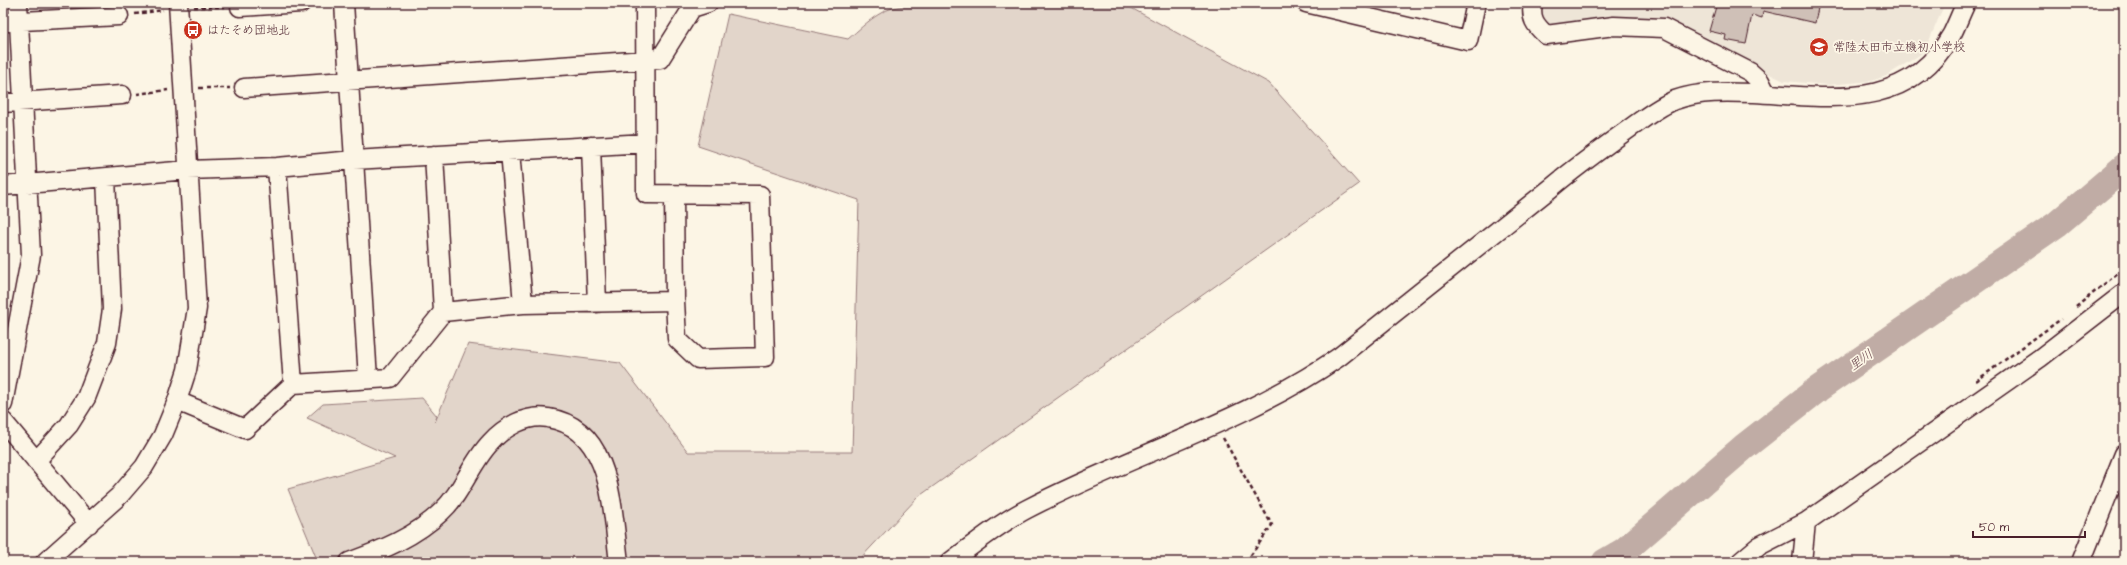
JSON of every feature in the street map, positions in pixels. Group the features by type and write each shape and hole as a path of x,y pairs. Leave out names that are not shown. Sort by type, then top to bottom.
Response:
{"street":[{"path":"3,404 31,255 29,184 23,102 10,21 18,3"},
{"path":"240,7 301,3"},
{"path":"344,3 368,379"},
{"path":"644,3 646,194 760,195 765,357 698,359 677,339 675,301 674,195"},
{"path":"244,88 660,59 692,8 708,3"},
{"path":"1306,3 1327,5 1468,41 1476,3"},
{"path":"1533,3 1531,14 1536,26 1546,35 1614,26 1664,28 1750,72 1760,81 1766,94"},
{"path":"950,562 1026,510 1094,477 1216,425 1274,397 1339,357 1589,157 1656,110 1674,101 1693,95 1723,91 1828,98 1866,96 1893,88 1935,58 1952,34 1966,3"},
{"path":"44,562 89,524 119,496 144,467 163,435 177,401 187,370 197,308 178,5"},
{"path":"10,21 120,16"},
{"path":"3,103 122,95"},
{"path":"3,186 188,170 277,167 354,160 646,143"},
{"path":"591,146 598,303"},
{"path":"510,151 523,304"},
{"path":"177,401 245,429 293,384 390,378 443,312 434,155"},
{"path":"277,167 293,384"},
{"path":"36,461 69,425 82,405 98,370 106,344 112,310 106,178"},
{"path":"1735,558 1806,522 2040,358 2124,293"},
{"path":"443,312 523,304 675,301"},
{"path":"349,562 387,549 410,535 442,512 490,443 515,423 539,416 563,420 579,429 599,454 608,485 619,562"},
{"path":"3,421 89,524"},
{"path":"2081,562 2124,454"},
{"path":"1802,562 1806,522"}],"path":[{"path":"120,16 178,5 240,7"},
{"path":"122,95 183,88 244,88"},
{"path":"2074,309 2124,268"},
{"path":"1970,385 2063,318"},
{"path":"1216,425 1272,525 1246,562"},
{"path":"1719,562 1735,558"}],"shaded area":[{"path":"1122,3 1269,83 1359,184 918,497 857,562 318,562 288,489 395,458 307,418 323,404 422,398 437,416 435,422 468,344 620,363 688,452 852,452 859,200 698,146 728,14 848,39 870,20 886,10 904,6"},
{"name":"常陸太田市立機初小学校","path":"1542,3 1945,3 1929,41 1921,54 1886,76 1871,81 1828,85 1784,81 1664,23 1550,30 1540,18"}],"building":[{"path":"1717,3 1819,3 1815,23 1763,11 1762,18 1752,15 1746,44 1725,40 1726,35 1709,31"}],"waterway":[{"name":"里川","path":"1605,562 1624,551 1744,447 1818,389 2057,224 2124,167"}],"place":[{"name":"はたそめ団地北","path":"193,30"},
{"name":"常陸太田市立機初小学校","path":"1819,47"}]}
